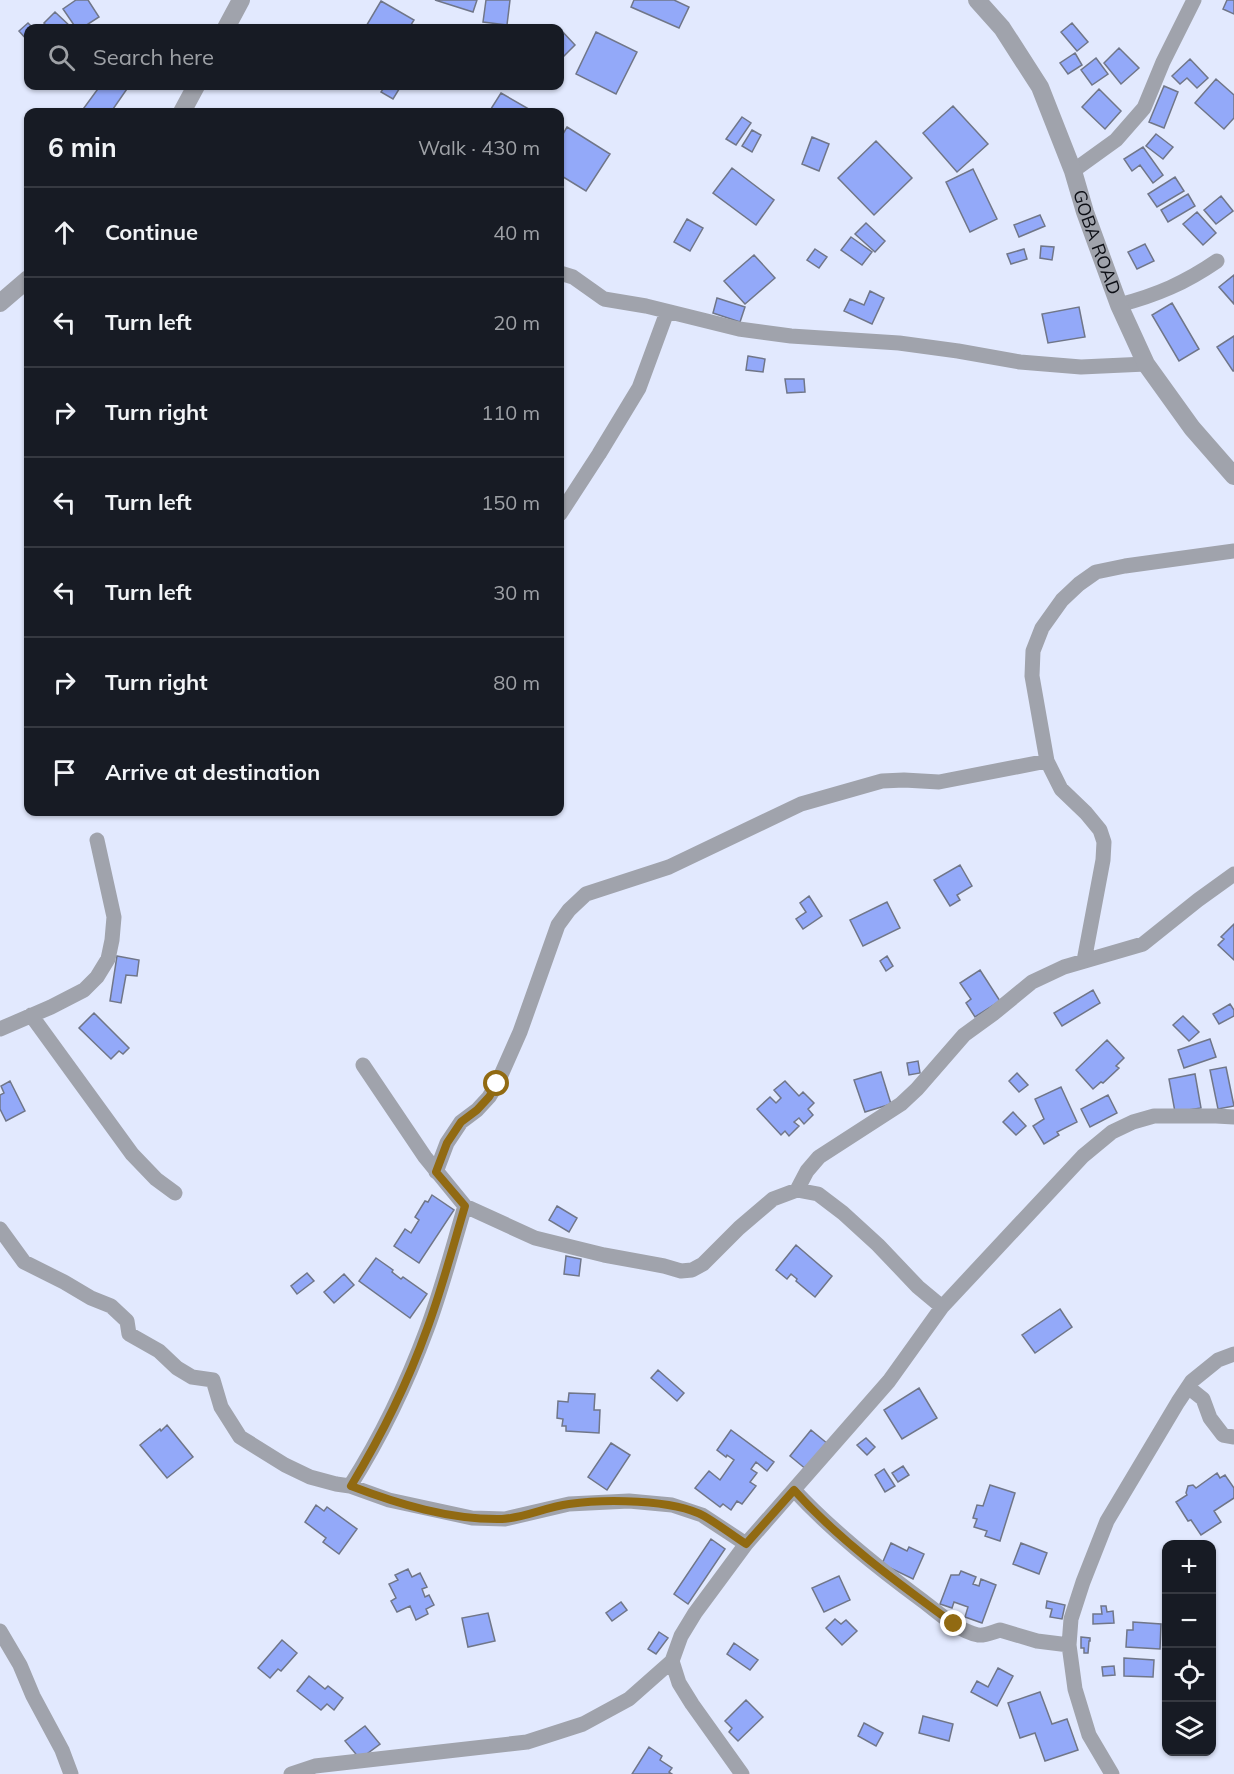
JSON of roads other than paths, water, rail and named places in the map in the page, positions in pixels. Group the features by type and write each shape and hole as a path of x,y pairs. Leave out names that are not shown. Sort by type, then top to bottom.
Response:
{"street":[{"path":"228,24 241,0"},
{"name":"GOBA ROAD","path":"977,0 1002,28 1040,87 1073,171 1085,213 1119,305 1146,364 1192,428 1234,476"},
{"path":"1073,171 1116,140 1144,108 1163,62 1194,0"},
{"path":"184,108 194,90"},
{"path":"1119,305 1151,296 1192,278 1217,261"},
{"path":"564,274 573,277 604,299 646,306 739,329 791,336 899,343 1020,362 1081,367 1146,364"},
{"path":"0,303 24,282"},
{"path":"564,508 639,388 667,312"},
{"path":"1084,961 1103,860 1104,842 1100,830 1062,789 1047,761 1032,676 1033,651 1042,628 1062,600 1096,572 1234,551"},
{"path":"436,1172 447,1143 461,1122 477,1110 497,1084 520,1032 558,925 569,910 586,894 669,867 801,804 882,782 904,780 939,782 1047,761"},
{"path":"0,1029 84,990 97,977 108,959 114,917 97,840"},
{"path":"797,1190 807,1171 819,1157 901,1104 964,1035 1032,982 1064,967 1143,944 1234,874"},
{"path":"31,1015 132,1154 156,1179 175,1193"},
{"path":"363,1065 436,1172 465,1206 535,1238 681,1271 692,1270 703,1264 739,1228 773,1199 797,1190 818,1194 843,1213 878,1245 918,1287 942,1307"},
{"path":"291,1774 315,1766 527,1742 583,1724 629,1699 672,1661 681,1636 695,1613 746,1544 888,1382 942,1307 1083,1156 1112,1132 1133,1122 1154,1116 1234,1118"},
{"path":"351,1486 366,1461 404,1383 427,1329 465,1206"},
{"path":"0,1229 24,1262 91,1298 111,1306 127,1321 129,1334 159,1351 177,1368 192,1377 213,1380 221,1407 240,1437 285,1465 310,1477 351,1486 389,1500 472,1518 505,1519 569,1504 629,1501 672,1505 702,1515 746,1544"},
{"path":"1112,1774 1089,1735 1075,1689 1069,1645 1071,1619 1107,1521 1188,1387 1218,1360 1234,1354"},
{"path":"1188,1387 1203,1399 1210,1418 1223,1435 1234,1437"},
{"path":"794,1490 817,1516 842,1538 954,1624 980,1635 1000,1629 1037,1641 1069,1645"},
{"path":"0,1631 6,1652 62,1750 71,1774"},
{"path":"672,1661 679,1683 692,1704 742,1774"}]}
